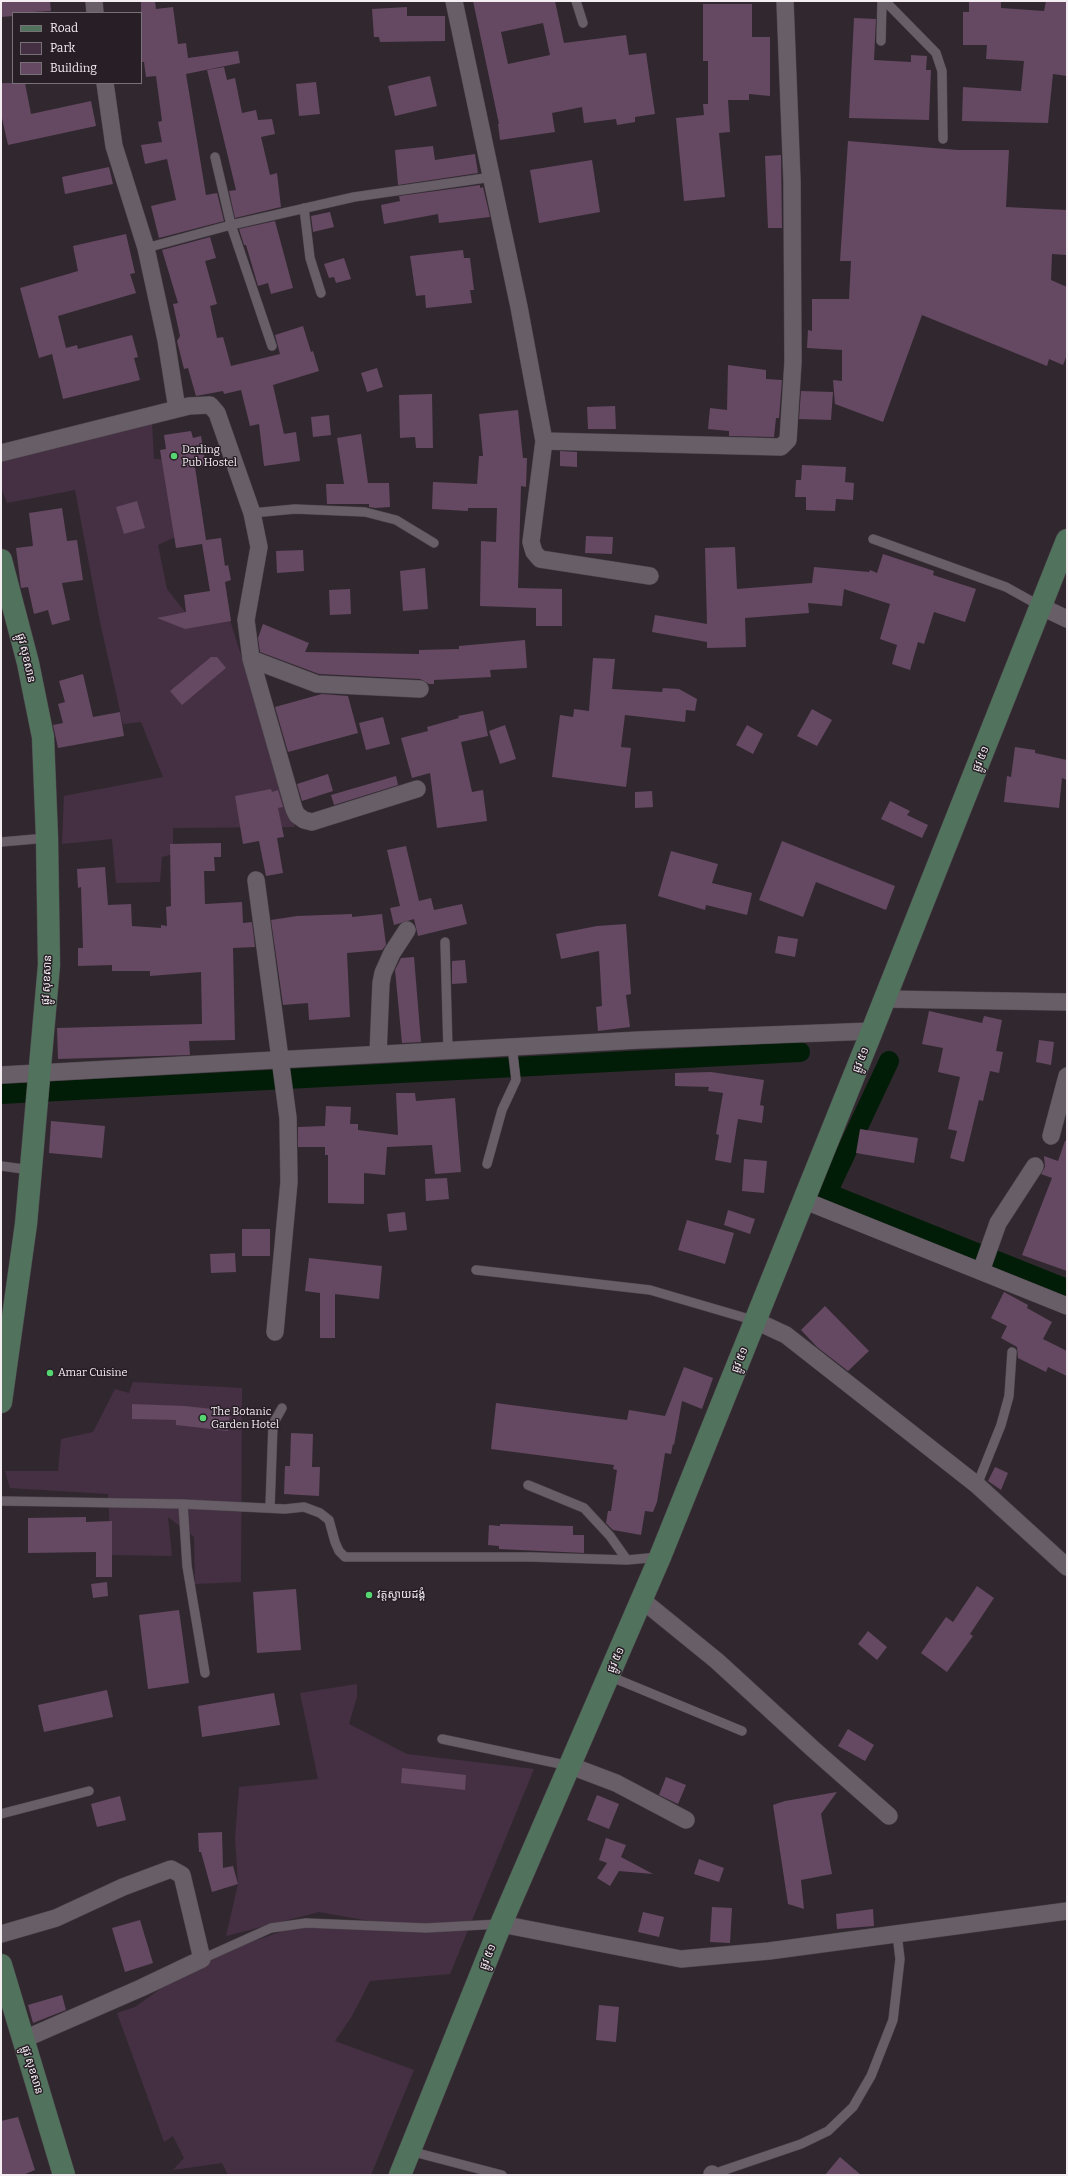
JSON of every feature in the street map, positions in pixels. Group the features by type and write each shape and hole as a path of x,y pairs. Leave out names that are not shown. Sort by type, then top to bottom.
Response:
{"main road":[{"name":"ផ្លូវ ៥១","path":"400,2175 501,1924 571,1766 660,1557 1042,607 1067,540"},
{"name":"ផ្លូវ សុខសាន","path":"1,560 28,663 43,737 47,838 48,965 26,1224 1,1402"},
{"name":"ផ្លូវ សុខសាន","path":"1,1965 22,2040 64,2175"}],"street":[{"path":"94,1 95,12"},
{"path":"454,1 520,307 544,442 531,542 534,552 540,559 650,576"},
{"path":"544,442 781,447 788,440 793,354 792,181 785,1"},
{"path":"106,84 114,146 146,248 166,340 176,409"},
{"path":"1,453 176,409 205,404 210,405 217,413 252,513 259,548 246,620 251,659 279,763 297,815 312,822 417,789"},
{"path":"1042,607 1067,619"},
{"path":"251,659 317,684 420,689"},
{"path":"256,880 286,1089 288,1118 289,1182 275,1332"},
{"path":"378,1054 381,983 383,973 392,953 407,930"},
{"path":"884,999 1067,1002"},
{"path":"1,1075 39,1076 282,1064 378,1054 448,1050 513,1053 639,1040 872,1031"},
{"path":"1051,1136 1067,1076"},
{"path":"984,1262 1005,1210 1035,1166"},
{"path":"803,1200 984,1262 1067,1306"},
{"path":"756,1321 786,1335 977,1485 1067,1567"},
{"path":"642,1600 717,1661 889,1816"},
{"path":"571,1766 616,1783 686,1820"},
{"path":"1,1934 56,1918 123,1887 171,1869 182,1875 202,1959 142,1988 22,2040"},
{"path":"501,1924 681,1959 761,1952 1067,1911"}],"lane":[{"path":"576,1 583,23"},
{"path":"880,41 884,1"},
{"path":"884,1 936,53 942,71 943,140"},
{"path":"215,157 231,225 272,346"},
{"path":"146,248 231,225 354,197 492,177"},
{"path":"304,208 310,258 321,293"},
{"path":"252,513 295,509 365,512 396,520 434,543"},
{"path":"873,539 1006,587 1042,607"},
{"path":"1,842 47,838"},
{"path":"445,942 448,1050"},
{"path":"487,1164 502,1110 516,1080 513,1053"},
{"path":"1,1166 31,1170"},
{"path":"476,1270 650,1290 756,1321"},
{"path":"977,1485 1001,1425 1009,1396 1012,1352"},
{"path":"270,1508 273,1424 282,1408"},
{"path":"528,1485 584,1508 606,1531 627,1560"},
{"path":"1,1501 183,1504 270,1508 304,1507 320,1513 329,1520 339,1551 345,1556 516,1557 627,1560 660,1557"},
{"path":"183,1504 187,1566 205,1673"},
{"path":"609,1676 742,1731"},
{"path":"442,1739 571,1766"},
{"path":"1,1814 89,1791"},
{"path":"202,1959 271,1928 306,1923 426,1928 501,1924"},
{"path":"712,2175 801,2144 828,2131 853,2107 871,2076 893,2020 900,1959 897,1934"},
{"path":"410,2151 502,2175"}],"green space":[{"path":"152,422 154,459 174,460 188,531 158,545 167,589 189,617 229,617 295,827 173,828 173,854 162,857 160,882 116,883 112,839 62,844 64,796 163,777 141,722 123,724 100,622 75,490 7,503 1,487 1,453"},
{"path":"133,1382 242,1388 241,1582 195,1584 194,1537 168,1517 172,1556 111,1555 108,1494 10,1488 5,1471 58,1471 61,1439 93,1432 115,1389 129,1393"},
{"path":"357,1684 357,1697 349,1724 407,1754 534,1769 450,1974 370,1981 352,2016 335,2041 414,2070 371,2175 228,2175 222,2163 173,2170 184,2158 173,2136 164,2142 117,2013 135,2007 202,1959 306,1923 398,1926 319,1912 226,1936 238,1884 235,1838 239,1787 318,1779 300,1693"}],"building":[{"path":"1,1 50,1 51,11 12,12 12,16 1,17"},
{"path":"141,1 155,1 156,9 173,7 178,44 186,43 188,58 238,51 240,63 186,74 206,195 217,193 224,221 159,238 151,206 176,200 167,159 145,164 141,145 162,142 158,122 162,121 156,76 146,77 144,62 142,62"},
{"path":"473,1 555,1 564,43 626,35 629,55 646,53 655,114 635,117 635,122 617,125 616,119 584,123 582,107 552,113 555,132 500,140 499,124","holes":["543,23 550,55 508,64 501,32"]},
{"path":"969,1 1001,1 1001,8 1044,11 1046,1 1067,1 1067,76 1053,74 1048,123 962,121 963,87 1021,91 1024,61 986,59 987,45 963,45 963,12 969,12"},
{"path":"703,4 752,4 752,37 770,37 770,96 749,94 749,100 728,100 730,132 719,133 725,197 684,201 676,118 704,115 703,104 708,104 708,61 703,61"},
{"path":"407,7 407,16 445,16 445,41 380,42 379,37 374,37 372,9"},
{"path":"854,18 876,19 874,60 911,62 911,55 927,56 926,70 931,70 929,120 849,118"},
{"path":"224,67 227,80 235,78 242,113 256,110 258,120 272,119 275,134 261,137 270,175 277,173 281,207 235,218 229,191 236,190 207,70"},
{"path":"430,76 437,106 395,116 388,86"},
{"path":"316,82 320,114 299,116 296,84"},
{"path":"1,83 25,84 31,114 91,101 96,126 8,145 1,114"},
{"path":"848,141 958,150 1009,150 1006,207 1067,210 1067,255 1052,254 1051,280 1067,287 1067,355 1063,365 1049,359 1047,366 922,315 883,422 835,404 833,380 842,381 842,350 807,348 808,330 812,331 812,299 849,299 851,261 840,261"},
{"path":"433,146 435,160 475,154 478,173 398,185 395,150"},
{"path":"781,155 782,228 768,228 765,156"},
{"path":"592,160 600,212 539,223 530,170"},
{"path":"109,167 113,184 65,194 62,177"},
{"path":"480,185 480,188 483,187 490,217 439,223 438,214 384,224 381,205 400,201 399,196"},
{"path":"330,212 334,227 313,232 311,216"},
{"path":"275,221 293,288 271,294 268,283 258,286 246,245 244,245 239,229"},
{"path":"126,234 135,273 130,274 136,293 58,316 66,348 77,345 78,349 132,335 138,357 134,358 140,380 63,399 52,354 39,358 20,288 78,271 73,246"},
{"path":"210,237 216,258 205,261 217,304 210,306 217,338 223,337 231,366 280,354 275,335 303,326 319,371 273,385 284,434 296,432 300,461 264,466 259,424 250,426 241,390 224,394 223,391 196,396 188,368 184,369 177,341 180,336 173,304 178,303 162,250"},
{"path":"463,250 464,258 470,258 474,290 470,290 472,303 426,308 425,295 416,296 410,256"},
{"path":"344,258 351,279 336,283 334,277 329,278 324,264"},
{"path":"728,365 766,370 766,379 782,380 779,418 776,418 774,437 729,436 729,431 708,429 710,408 727,410"},
{"path":"377,368 383,387 367,392 361,373"},
{"path":"801,391 833,392 831,420 799,419"},
{"path":"432,394 433,448 416,448 415,437 400,438 399,395"},
{"path":"615,406 616,429 588,429 587,407"},
{"path":"518,410 523,458 527,458 526,487 521,486 518,588 562,589 562,626 536,626 536,608 480,606 481,541 496,542 497,508 468,508 468,511 432,509 433,482 477,484 479,456 483,456 479,414"},
{"path":"329,415 331,435 313,437 311,417"},
{"path":"191,431 193,438 201,436 206,465 195,467 206,540 221,538 225,566 228,565 231,580 225,582 231,621 185,629 157,618 186,612 184,595 210,591 202,544 176,548 160,450 166,449 164,435"},
{"path":"361,434 368,483 389,483 390,507 375,508 369,507 369,504 327,504 326,484 344,484 337,438"},
{"path":"560,451 577,452 577,467 560,466"},
{"path":"802,465 846,467 845,482 854,483 853,500 836,499 835,511 806,510 806,497 795,497 796,480 801,480"},
{"path":"137,501 145,528 124,534 116,507"},
{"path":"62,508 67,541 77,540 83,580 62,583 70,620 52,625 48,610 34,614 28,587 21,588 16,548 33,546 29,513"},
{"path":"586,536 613,537 612,554 585,553"},
{"path":"735,547 737,589 812,583 814,567 869,572 870,570 877,573 883,554 934,571 933,575 976,589 965,622 934,612 924,644 918,642 910,670 892,664 897,645 880,639 890,604 844,589 842,606 808,603 809,613 745,618 746,647 707,648 707,642 652,632 655,615 707,624 705,548"},
{"path":"303,550 304,571 277,573 276,551"},
{"path":"425,568 428,609 403,611 400,571"},
{"path":"350,589 351,614 330,615 329,590"},
{"path":"263,624 309,643 305,652 419,654 419,650 459,649 459,646 525,640 527,668 490,670 491,677 434,680 434,684 429,684 420,679 319,674 260,652 258,638"},
{"path":"211,657 217,657 226,668 182,705 170,691"},
{"path":"593,658 615,659 612,689 662,692 663,688 679,689 697,699 695,711 686,710 685,722 625,715 621,747 631,748 626,787 552,777 560,715 573,717 574,709 589,711"},
{"path":"83,674 93,717 120,712 124,736 58,748 53,725 63,723 58,704 65,702 59,681"},
{"path":"322,694 348,696 358,733 288,752 275,707"},
{"path":"812,709 832,720 817,746 797,736"},
{"path":"483,711 488,736 461,742 472,792 483,790 487,821 437,828 430,773 412,778 401,738 428,731 427,727 459,718 458,716"},
{"path":"383,717 390,744 366,750 359,723"},
{"path":"505,725 516,759 500,764 489,731"},
{"path":"747,725 763,734 753,754 736,745"},
{"path":"1015,747 1035,750 1035,753 1067,760 1067,780 1062,778 1059,808 1004,802 1007,776 1011,777"},
{"path":"328,774 333,791 302,801 297,784"},
{"path":"396,776 398,785 334,805 331,795"},
{"path":"271,789 272,792 278,790 283,807 278,808 284,837 277,838 283,873 266,876 259,841 243,844 235,796"},
{"path":"652,791 653,807 635,808 635,792"},
{"path":"890,801 910,811 907,815 928,825 922,838 881,819"},
{"path":"782,841 895,886 886,910 816,882 803,917 759,900"},
{"path":"221,843 221,857 214,857 215,871 204,871 205,904 242,902 243,923 252,922 255,947 233,948 235,1040 189,1041 190,1055 58,1059 57,1028 202,1024 201,972 150,976 150,971 112,971 112,965 78,966 78,948 83,948 81,887 78,888 77,869 105,867 108,905 131,904 132,926 161,928 161,925 167,926 166,907 171,906 170,844"},
{"path":"406,846 419,901 431,898 434,910 462,904 467,924 418,936 414,919 394,925 390,908 400,906 387,850"},
{"path":"671,851 718,864 712,883 752,893 747,915 706,905 705,910 658,896"},
{"path":"352,914 352,917 382,914 386,945 382,950 347,953 350,1017 309,1020 308,1003 283,1005 271,920 297,916"},
{"path":"626,924 631,994 626,995 630,1027 598,1031 596,1007 602,1006 599,951 561,959 556,934 597,926"},
{"path":"778,936 798,939 795,957 775,953"},
{"path":"414,957 421,1042 402,1043 395,970 401,958"},
{"path":"465,960 467,983 452,984 452,961"},
{"path":"929,1011 982,1023 984,1016 1002,1020 996,1051 1003,1052 999,1073 990,1071 983,1101 979,1100 964,1162 950,1158 957,1131 948,1129 960,1077 938,1072 943,1048 922,1044"},
{"path":"1039,1040 1054,1042 1051,1065 1036,1062"},
{"path":"711,1072 764,1080 760,1105 764,1106 762,1123 738,1119 731,1163 715,1160 719,1135 716,1134 723,1093 708,1091 709,1087 675,1086 675,1073"},
{"path":"396,1093 415,1093 416,1101 455,1098 461,1172 435,1174 432,1145 387,1147 385,1175 364,1173 364,1204 328,1203 328,1155 325,1155 325,1147 298,1147 298,1127 325,1126 326,1106 351,1107 350,1124 358,1124 358,1130 398,1135"},
{"path":"51,1121 105,1126 102,1158 49,1153"},
{"path":"860,1129 918,1138 914,1163 856,1153"},
{"path":"1065,1141 1067,1141 1067,1271 1022,1255 1052,1178 1041,1174 1045,1167 1044,1156 1058,1161"},
{"path":"744,1159 767,1161 764,1193 742,1191"},
{"path":"447,1178 449,1199 426,1201 425,1179"},
{"path":"728,1210 755,1219 750,1234 724,1225"},
{"path":"405,1212 407,1230 389,1232 387,1214"},
{"path":"687,1220 734,1233 725,1264 678,1250"},
{"path":"242,1229 270,1229 270,1256 242,1256"},
{"path":"235,1253 236,1272 211,1273 210,1254"},
{"path":"309,1258 382,1266 379,1299 335,1294 335,1338 320,1338 320,1293 305,1291"},
{"path":"1004,1292 1028,1305 1027,1308 1052,1322 1043,1339 1067,1351 1067,1376 1048,1367 1046,1372 1018,1358 1017,1347 1001,1338 1007,1326 991,1318"},
{"path":"825,1306 869,1351 848,1371 817,1347 801,1330"},
{"path":"684,1367 713,1378 702,1409 682,1401 674,1445 673,1444 671,1454 665,1453 657,1502 653,1512 645,1511 641,1535 613,1530 606,1523 608,1511 611,1511 617,1470 613,1469 614,1465 491,1449 496,1403 627,1420 629,1410 665,1416"},
{"name":"The Botanic Garden Hotel","path":"132,1404 185,1406 230,1411 228,1431 176,1425 176,1420 132,1419"},
{"path":"291,1433 313,1434 312,1467 320,1467 319,1496 284,1494 285,1466 290,1466"},
{"path":"995,1467 1008,1473 1001,1490 988,1481"},
{"path":"86,1517 86,1522 112,1521 112,1577 96,1577 96,1552 28,1553 28,1518"},
{"path":"500,1524 573,1526 573,1535 584,1535 584,1553 499,1549 499,1546 488,1545 489,1525 500,1526"},
{"path":"107,1582 108,1596 93,1598 91,1584"},
{"path":"977,1586 994,1598 970,1634 973,1636 947,1672 921,1653 946,1617 953,1622"},
{"path":"296,1589 301,1650 257,1653 253,1592"},
{"path":"179,1610 189,1683 148,1689 139,1615"},
{"path":"868,1631 887,1647 877,1660 858,1644"},
{"path":"107,1690 113,1717 44,1732 38,1705"},
{"path":"274,1693 280,1725 202,1737 198,1706"},
{"path":"848,1729 874,1745 865,1761 838,1746"},
{"path":"402,1768 466,1775 465,1790 401,1783"},
{"path":"666,1777 686,1785 678,1804 659,1795"},
{"path":"837,1792 821,1814 832,1874 801,1880 804,1909 788,1904 773,1805 785,1801"},
{"path":"597,1795 619,1804 609,1829 587,1820"},
{"path":"120,1796 126,1820 97,1827 91,1804"},
{"path":"222,1832 223,1868 233,1866 238,1884 212,1892 201,1852 199,1852 198,1833"},
{"path":"606,1838 626,1845 621,1857 653,1874 619,1871 610,1886 597,1878 607,1863 599,1860"},
{"path":"699,1859 724,1868 719,1882 694,1874"},
{"path":"712,1907 732,1908 730,1943 710,1942"},
{"path":"873,1909 874,1926 837,1929 836,1914"},
{"path":"643,1912 664,1917 659,1937 638,1932"},
{"path":"140,1920 153,1963 125,1972 112,1928"},
{"path":"62,1995 66,2010 33,2023 28,2005"},
{"path":"599,2005 619,2007 616,2042 596,2040"},
{"path":"18,2117 35,2170 23,2175 1,2175 1,2121"},
{"path":"840,2157 861,2175 825,2175"}],"waterway":[{"path":"1,1094 800,1052"},
{"path":"889,1061 827,1193 1067,1289"}],"place":[{"name":"Darling Pub Hostel","path":"174,456"},
{"name":"Amar Cuisine","path":"50,1373"},
{"name":"The Botanic Garden Hotel","path":"203,1418"},
{"name":"វត្តស្វាយដង្គំ","path":"369,1595"}]}
